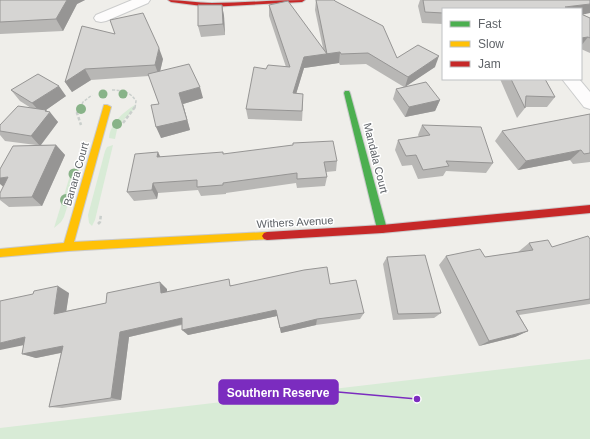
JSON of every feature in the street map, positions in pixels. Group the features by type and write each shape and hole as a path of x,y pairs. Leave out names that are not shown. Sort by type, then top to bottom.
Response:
{"street":[{"path":"101,18 143,0"},
{"path":"171,0 210,5 302,0"},
{"path":"571,80 590,103"},
{"name":"Mandala Court","path":"348,93 382,229"},
{"name":"Banara Court","path":"68,247 107,108"},
{"name":"Withers Avenue","path":"0,253 68,247 382,229 590,209"}],"green space":[{"path":"135,105 132,112 118,125 115,139 109,138 112,128 118,119"},
{"path":"113,145 95,220 92,226 89,223 88,215 105,151 107,147"},
{"path":"72,169 79,169 64,217 54,228"},
{"path":"590,359 590,439 0,439 0,428"}],"building":[{"path":"0,0 67,0 56,19 0,22"},
{"path":"316,0 334,0 383,26 397,58 418,45 439,56 408,77 368,53 341,54 340,52 327,54"},
{"path":"423,0 590,0 590,4 565,7 567,8 442,8 442,13 425,12"},
{"path":"288,1 327,54 304,57 293,93 303,94 302,111 246,109 254,67 266,69 268,65 290,67 269,5"},
{"path":"198,5 222,5 223,24 198,26"},
{"path":"143,13 159,48 155,65 85,69 65,82 82,26 115,34 110,20"},
{"path":"582,14 590,18 590,38 582,38"},
{"path":"189,64 200,87 179,93 187,120 156,127 151,105 159,104 148,74"},
{"path":"38,74 59,86 32,103 11,90"},
{"path":"511,80 546,80 555,97 526,96 525,108"},
{"path":"426,82 440,100 409,107 396,89"},
{"path":"18,106 46,110 45,111 50,112 31,136 0,131 0,125"},
{"path":"590,114 590,153 584,154 581,150 526,161 502,131"},
{"path":"422,125 481,127 493,163 446,161 449,166 423,170 416,155 406,156 398,140 430,135"},
{"path":"333,141 337,161 324,162 327,177 297,179 297,173 223,183 223,185 197,187 197,180 153,183 152,190 127,192 135,154 158,152 157,157 223,152 223,154 293,145 293,143"},
{"path":"56,145 32,197 0,198 0,193 8,177 0,178 0,169 13,146"},
{"path":"588,236 590,239 590,299 516,311 528,331 489,341 446,256 480,249 485,257 533,250 529,243 548,240 552,247"},
{"path":"425,255 441,313 398,314 387,257"},
{"path":"327,267 330,284 356,280 364,313 317,319 280,328 276,310 182,330 182,318 120,332 111,398 49,407 63,346 22,354 25,337 0,343 0,301 33,294 34,291 58,286 54,314 106,303 107,293 160,282 161,293 229,279 230,286 304,270"}],"traffic: fast":[{"path":"347,93 382,229"}],"traffic: slow":[{"path":"68,247 107,107"},
{"path":"0,253 68,247 267,236"}],"traffic: jam":[{"path":"171,0 210,5 302,0"},
{"path":"267,236 382,229 590,209"}],"place":[{"name":"Southern Reserve","path":"417,399"}]}
